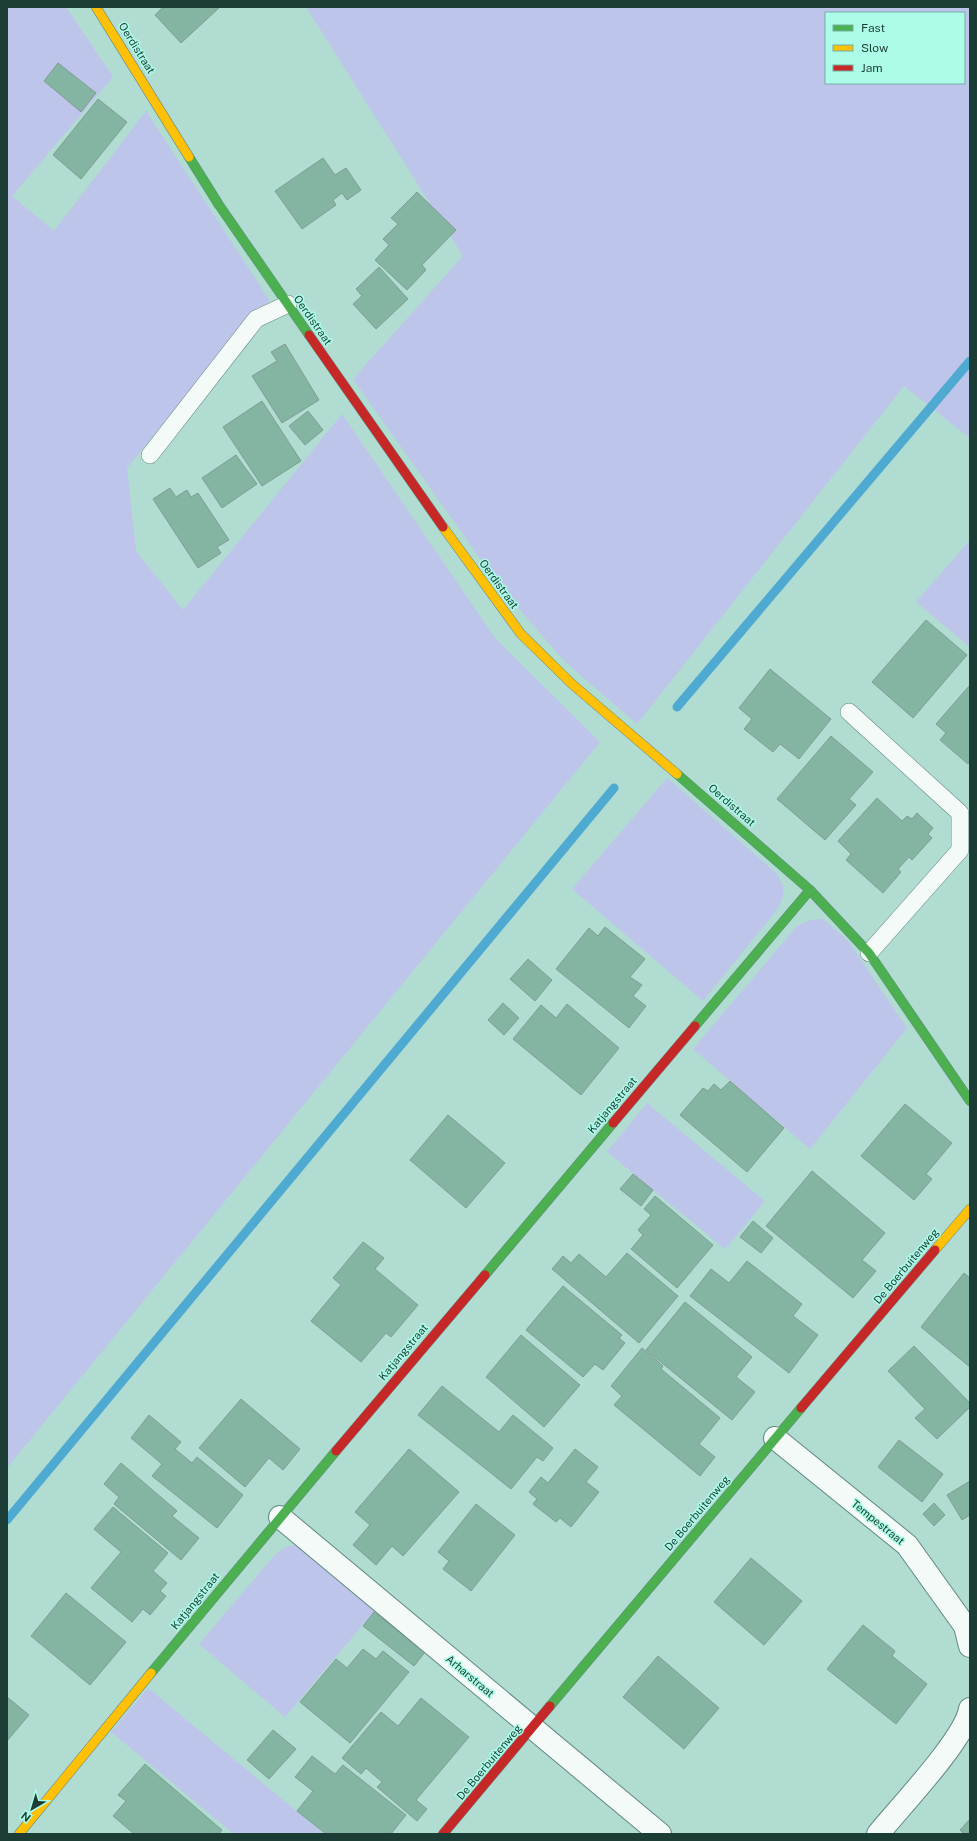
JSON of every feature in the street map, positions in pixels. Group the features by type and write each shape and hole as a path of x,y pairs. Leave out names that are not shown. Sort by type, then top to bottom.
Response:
{"street":[{"name":"Oerdistraat","path":"96,7 220,205 403,471 520,634 572,684 742,829 810,890 869,953 970,1101"},
{"name":"Katjangstraat","path":"19,1834 280,1517 810,890"},
{"name":"De Boerbuitenweg","path":"443,1834 775,1438 970,1209"},
{"name":"Tempestraat","path":"775,1438 907,1545 965,1626 970,1646"},
{"name":"Arharstraat","path":"280,1517 660,1834"},
{"path":"878,1834 950,1747 969,1716 970,1709"}],"lane":[{"path":"150,455 256,319 288,304"},
{"path":"849,712 960,813 960,850 869,953"}],"shaded area":[{"path":"7,7 66,7 113,77 12,196 54,231 146,111 270,301 254,312 127,468 136,551 183,610 342,414 495,638 600,742 7,1468"},
{"path":"306,7 970,7 970,438 904,386 637,724 565,662 501,588 353,379 463,256"},
{"path":"970,540 970,647 916,602"},
{"path":"667,778 776,873 780,878 784,892 776,911 703,1001 572,889"},
{"path":"823,919 848,941 907,1028 810,1149 693,1049 797,926 810,920"},
{"path":"647,1103 765,1201 725,1249 607,1152"},
{"path":"295,1545 306,1546 377,1608 285,1717 199,1644 274,1556 285,1547"},
{"path":"148,1688 324,1834 234,1834 111,1732"}],"building":[{"path":"163,7 220,7 181,43 155,15"},
{"path":"58,63 96,93 81,112 44,81"},
{"path":"98,99 127,122 81,179 53,155"},
{"path":"323,158 335,175 346,168 361,190 347,200 342,193 333,200 336,205 302,229 275,191"},
{"path":"417,192 456,230 422,265 426,270 407,290 375,260 389,245 383,239 398,224 391,218"},
{"path":"379,267 408,299 376,329 353,304 362,296 356,289"},
{"path":"285,344 319,400 282,423 252,376 277,361 271,352"},
{"path":"262,401 301,461 262,486 223,427"},
{"path":"308,411 323,430 305,445 289,426"},
{"path":"236,455 257,484 222,508 202,478"},
{"path":"170,488 176,497 187,490 191,497 198,493 229,540 217,547 221,553 198,568 153,499"},
{"path":"926,620 967,655 913,718 872,682"},
{"path":"770,669 831,719 799,759 780,744 773,752 744,729 752,719 739,708"},
{"path":"970,685 970,762 968,764 940,740 946,733 936,724"},
{"path":"831,736 873,772 849,799 856,805 825,840 777,799"},
{"path":"877,798 902,821 907,816 912,819 917,813 933,828 928,834 932,838 912,860 909,857 898,869 901,872 883,893 846,860 851,854 838,841"},
{"path":"605,927 645,959 630,977 642,985 633,996 646,1006 629,1028 556,969 589,928 598,936"},
{"path":"528,959 552,980 535,1001 510,979"},
{"path":"503,1003 519,1018 504,1035 488,1020"},
{"path":"567,1004 619,1048 581,1095 513,1039 541,1005 556,1018"},
{"path":"730,1081 784,1128 747,1172 680,1115 703,1088 708,1091 714,1084 721,1090"},
{"path":"905,1104 952,1143 926,1174 932,1179 914,1200 861,1156"},
{"path":"448,1115 505,1163 466,1208 410,1160"},
{"path":"812,1171 885,1233 862,1260 876,1271 853,1298 766,1226"},
{"path":"633,1174 653,1190 641,1206 620,1189"},
{"path":"655,1196 713,1245 677,1288 631,1249 643,1235 638,1230 651,1215 644,1209"},
{"path":"753,1221 773,1238 761,1253 740,1237"},
{"path":"363,1242 384,1258 375,1269 418,1305 391,1337 386,1333 361,1362 311,1321 341,1285 333,1278"},
{"path":"627,1253 678,1296 639,1343 552,1269 563,1256 571,1263 579,1254 606,1277"},
{"path":"747,1261 802,1304 793,1316 818,1335 789,1373 690,1296 711,1269 729,1283"},
{"path":"964,1273 970,1278 970,1367 921,1327"},
{"path":"563,1286 622,1335 619,1338 625,1343 603,1370 595,1364 583,1377 526,1330"},
{"path":"685,1302 752,1357 736,1377 755,1392 732,1420 646,1350"},
{"path":"521,1335 580,1385 544,1427 486,1377"},
{"path":"914,1346 970,1403 970,1407 937,1439 915,1418 925,1409 888,1371"},
{"path":"642,1348 663,1366 661,1369 720,1418 699,1444 715,1457 700,1476 614,1405 622,1396 611,1386"},
{"path":"442,1386 499,1432 513,1415 553,1448 543,1461 537,1457 511,1489 418,1415"},
{"path":"241,1399 300,1449 283,1470 269,1458 245,1487 199,1448"},
{"path":"149,1415 181,1442 175,1449 192,1463 197,1457 243,1495 217,1528 152,1476 162,1464 131,1438"},
{"path":"899,1440 943,1474 922,1502 878,1467"},
{"path":"409,1449 459,1492 403,1556 392,1546 376,1565 353,1545 370,1525 355,1512"},
{"path":"575,1449 598,1467 586,1482 599,1492 571,1527 560,1518 556,1522 533,1504 537,1499 529,1492 541,1477 548,1483"},
{"path":"121,1463 177,1511 172,1516 199,1538 181,1560 114,1504 119,1497 104,1484"},
{"path":"970,1481 970,1515 962,1520 947,1495"},
{"path":"934,1503 945,1515 934,1526 923,1514"},
{"path":"476,1504 515,1535 471,1591 443,1569 449,1561 438,1552"},
{"path":"113,1507 168,1553 153,1571 167,1583 160,1591 166,1596 150,1615 143,1609 132,1622 91,1588 121,1552 94,1529"},
{"path":"751,1558 802,1601 764,1645 714,1602"},
{"path":"66,1593 126,1642 90,1685 31,1636"},
{"path":"374,1612 425,1652 414,1666 363,1626"},
{"path":"863,1625 895,1651 892,1656 927,1684 896,1724 827,1669"},
{"path":"363,1649 376,1659 383,1651 409,1672 350,1743 300,1702 336,1659 347,1668"},
{"path":"658,1656 719,1708 684,1749 623,1697"},
{"path":"7,1697 29,1715 7,1741"},
{"path":"421,1698 469,1737 416,1800 427,1809 417,1821 377,1787 382,1782 366,1768 361,1774 342,1758 381,1712 398,1726"},
{"path":"273,1730 296,1749 269,1779 247,1760"},
{"path":"312,1756 335,1774 343,1765 406,1815 391,1834 326,1834 297,1811 313,1791 295,1777"},
{"path":"145,1764 222,1830 219,1834 134,1834 113,1816 126,1801 118,1795"},
{"path":"970,1819 970,1834 964,1834 960,1830"}],"waterway":[{"path":"677,707 970,361"},
{"path":"7,1520 614,788"}],"traffic: fast":[{"path":"189,157 219,205 309,335"},
{"path":"677,774 810,890 869,953 970,1101"},
{"path":"695,1026 810,890"},
{"path":"485,1275 613,1123"},
{"path":"550,1706 801,1408"},
{"path":"151,1673 336,1451"}],"traffic: slow":[{"path":"96,7 189,157"},
{"path":"443,527 521,634 572,684 677,774"},
{"path":"935,1250 970,1209"},
{"path":"19,1834 151,1673"}],"traffic: jam":[{"path":"309,335 443,527"},
{"path":"613,1123 695,1026"},
{"path":"801,1408 935,1250"},
{"path":"336,1451 485,1275"},
{"path":"443,1834 550,1706"}]}
